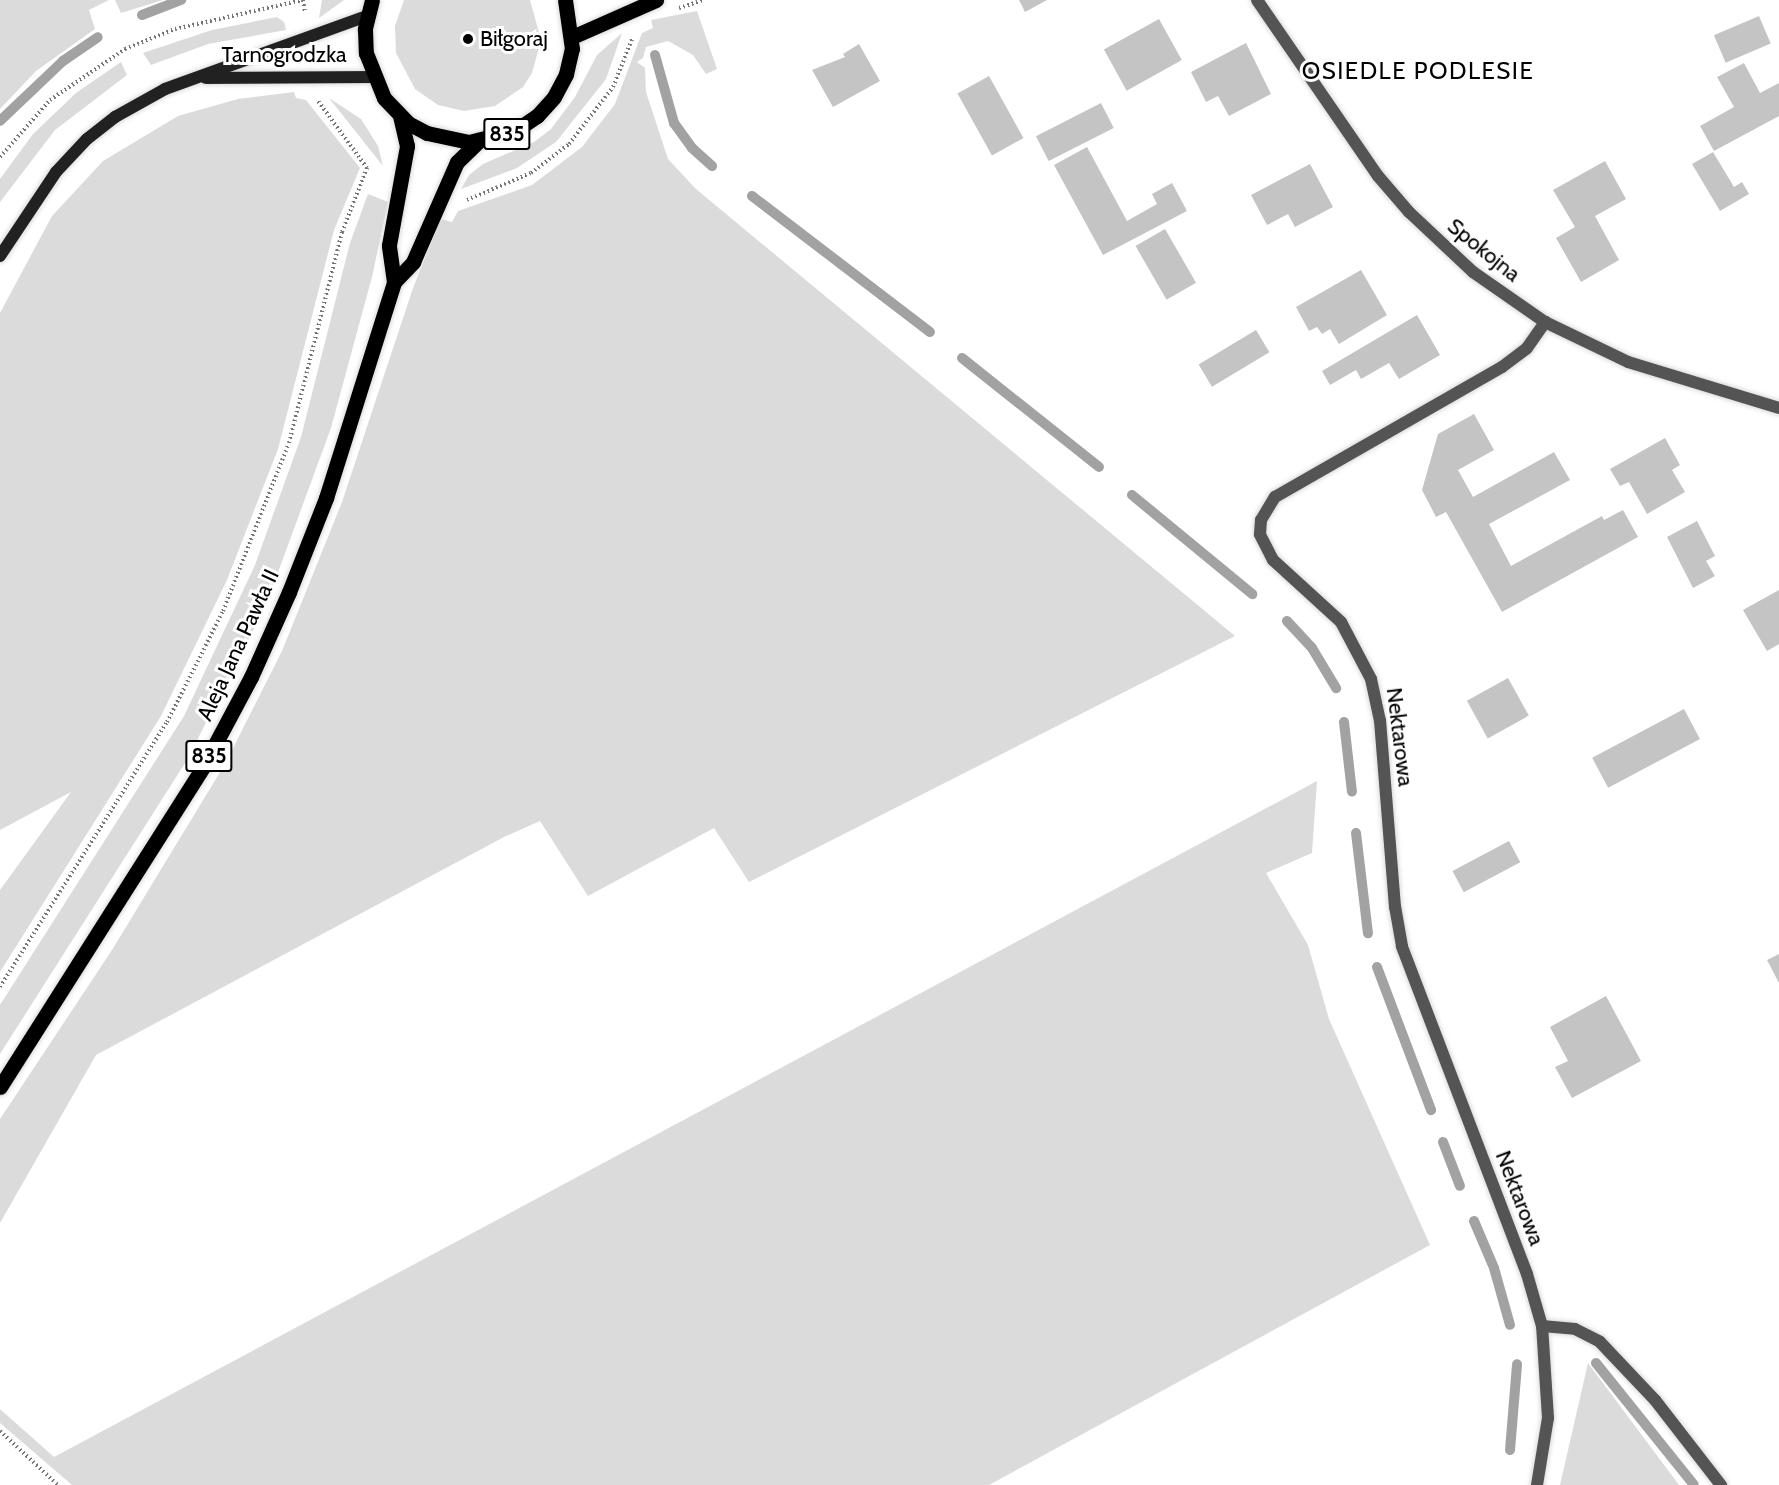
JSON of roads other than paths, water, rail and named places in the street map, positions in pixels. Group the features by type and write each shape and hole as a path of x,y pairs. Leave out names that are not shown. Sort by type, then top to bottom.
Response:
{"main road":[{"name":"835","path":"372,0 367,16 365,47 372,77 400,116 437,137 479,141 516,130 546,107 566,74 572,37 565,0"},
{"path":"572,37 656,0"},
{"name":"Aleja Jana Pawła II","path":"0,1087 161,836 251,677 326,498 394,282 389,245 407,146 400,116"},
{"name":"Aleja Jana Pawła II","path":"394,282 413,262 457,162 479,141"}],"street":[{"name":"Spokojna","path":"1257,0 1393,195 1473,272 1545,322 1628,362 1779,408"},
{"name":"Tarnogrodzka","path":"0,256 41,190 87,139 140,102 196,78 367,16"},
{"name":"Tarnogrodzka","path":"196,78 372,77"},
{"name":"Nektarowa","path":"1537,1485 1548,1418 1542,1326 1527,1274 1402,946 1395,907 1380,721 1371,679 1341,622 1273,560 1260,534 1263,514 1275,497 1502,367 1527,348 1545,322"},
{"path":"1542,1326 1575,1329 1600,1342 1655,1400 1721,1485"}],"waterway":[{"path":"142,15 181,0"},
{"path":"0,121 63,61 98,37"},
{"path":"655,55 674,123 692,148 712,166"},
{"path":"752,196 930,332"},
{"path":"962,358 1099,467"},
{"path":"1132,495 1252,594"},
{"path":"1287,621 1312,648 1336,688"},
{"path":"1344,722 1352,792"},
{"path":"1356,833 1368,933"},
{"path":"1377,967 1431,1110"},
{"path":"1443,1142 1460,1186"},
{"path":"1474,1221 1494,1268 1510,1325"},
{"path":"1596,1363 1694,1485"},
{"path":"1510,1450 1517,1364"}],"place":[{"name":"Biłgoraj","path":"468,39"}],"district":[{"name":"OSIEDLE PODLESIE","path":"1418,71"}]}
